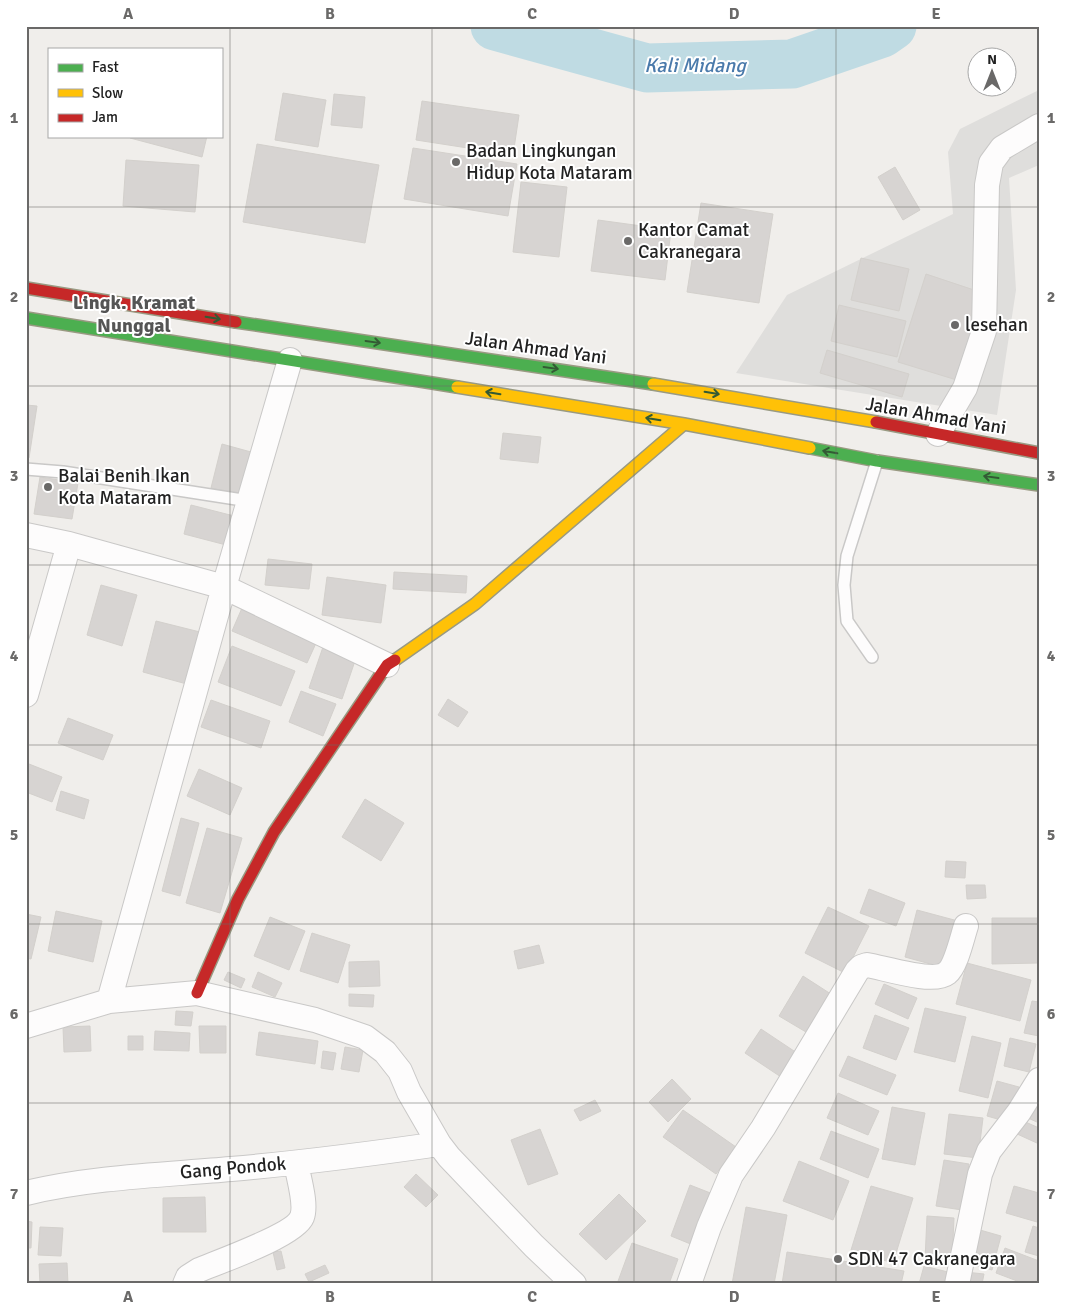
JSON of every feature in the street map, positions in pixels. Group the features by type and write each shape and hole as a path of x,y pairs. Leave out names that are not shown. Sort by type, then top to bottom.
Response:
{"main road":[{"name":"Jalan Ahmad Yani","path":"26,288 293,330 567,370 773,409 938,434 1039,453"},
{"path":"26,318 769,436 877,461 1039,485"},
{"path":"197,993 238,899 274,832 387,665 475,604 684,424"}],"street":[{"path":"938,434 965,388 984,331 987,184 991,163 1002,148 1039,126"},
{"path":"109,1001 224,587 290,360"},
{"path":"26,535 69,544 224,587 387,665"},
{"path":"26,695 69,544"},
{"path":"689,1284 731,1175 763,1128 857,971 867,965 926,977 937,977 947,973 953,966 966,926"},
{"path":"26,1026 109,1001 197,993 315,1020 365,1037 385,1052 405,1081 439,1144 449,1158 574,1284"},
{"path":"958,1284 980,1174 989,1151 1019,1112 1039,1080"},
{"name":"Gang Pondok","path":"26,1193 47,1188 145,1176 296,1163 439,1144"},
{"path":"185,1284 188,1276 198,1270 266,1241 297,1224 302,1216 303,1203 296,1163"}],"lane":[{"path":"872,657 847,621 844,585 847,556 877,461"},
{"path":"26,469 63,472 249,501"}],"shaded area":[{"path":"1039,90 1039,165 1009,178 1016,290 997,415 736,373 787,295 953,214 948,152 960,129"}],"building":[{"path":"283,93 326,100 318,147 275,140"},
{"path":"334,94 365,97 362,128 331,125"},
{"path":"422,101 519,115 513,155 416,140"},
{"path":"130,138 207,138 202,157"},
{"path":"257,144 379,165 365,243 243,222"},
{"path":"413,148 517,164 508,216 404,199"},
{"path":"126,160 199,165 195,212 123,206"},
{"path":"895,167 920,210 903,220 878,177"},
{"path":"521,182 567,187 559,257 513,252"},
{"path":"701,203 773,214 759,303 687,292"},
{"path":"598,220 671,230 665,280 591,271"},
{"path":"861,258 909,269 899,311 851,300"},
{"path":"926,274 983,293 960,381 898,362"},
{"path":"839,305 906,321 897,357 831,341"},
{"path":"827,350 909,374 902,397 820,373"},
{"path":"26,405 37,406 29,458 26,457"},
{"path":"503,433 541,437 538,463 500,459"},
{"path":"222,444 251,452 239,495 211,488"},
{"path":"40,477 78,483 72,519 34,514"},
{"path":"191,505 238,517 230,546 184,534"},
{"path":"268,559 312,564 309,589 265,585"},
{"path":"394,572 467,576 466,593 393,589"},
{"path":"327,577 386,585 381,623 322,615"},
{"path":"101,585 137,595 122,646 87,635"},
{"path":"242,608 317,641 307,663 232,631"},
{"path":"156,621 208,634 194,686 143,672"},
{"path":"324,644 357,655 342,699 309,688"},
{"path":"232,646 295,671 281,706 218,682"},
{"path":"301,691 336,704 323,736 289,722"},
{"path":"448,699 468,712 458,727 438,715"},
{"path":"211,700 270,721 261,748 201,727"},
{"path":"68,718 113,735 103,760 58,743"},
{"path":"29,764 62,777 52,802 26,792 26,772"},
{"path":"199,769 242,788 230,815 187,796"},
{"path":"61,791 89,800 84,819 56,810"},
{"path":"365,799 404,823 381,861 342,837"},
{"path":"181,818 199,823 180,896 162,891"},
{"path":"207,828 242,838 220,913 186,903"},
{"path":"946,861 966,862 965,878 945,877"},
{"path":"966,885 985,885 986,898 967,899"},
{"path":"869,889 905,903 896,926 860,913"},
{"path":"828,907 869,926 845,973 805,953"},
{"path":"917,910 958,921 945,968 905,957"},
{"path":"56,911 102,921 93,962 48,951"},
{"path":"26,914 41,917 31,959 26,958"},
{"path":"270,917 305,931 289,970 254,956"},
{"path":"992,918 1039,918 1039,963 992,964"},
{"path":"312,933 350,945 338,983 300,971"},
{"path":"539,945 544,963 518,969 514,951"},
{"path":"379,961 380,986 349,987 349,962"},
{"path":"967,963 1031,980 1020,1021 956,1004"},
{"path":"228,972 245,979 241,988 224,980"},
{"path":"258,972 282,983 275,997 252,987"},
{"path":"803,976 834,996 811,1035 779,1016"},
{"path":"884,984 917,998 908,1019 875,1004"},
{"path":"349,994 374,995 373,1007 349,1006"},
{"path":"1032,1001 1039,1002 1039,1036 1024,1033"},
{"path":"925,1008 966,1017 955,1062 914,1052"},
{"path":"176,1011 193,1012 191,1026 175,1025"},
{"path":"875,1015 909,1028 896,1060 863,1048"},
{"path":"90,1026 91,1051 64,1052 63,1027"},
{"path":"199,1026 226,1026 226,1053 200,1053"},
{"path":"761,1029 803,1057 787,1081 745,1053"},
{"path":"155,1031 190,1033 189,1051 154,1050"},
{"path":"259,1032 318,1041 315,1064 256,1055"},
{"path":"128,1036 143,1036 143,1050 128,1050"},
{"path":"972,1036 1001,1043 988,1098 959,1091"},
{"path":"1010,1038 1036,1044 1029,1072 1004,1066"},
{"path":"345,1047 363,1050 359,1072 341,1069"},
{"path":"323,1051 336,1053 333,1070 321,1068"},
{"path":"848,1056 896,1075 887,1095 839,1076"},
{"path":"672,1079 691,1099 668,1122 649,1102"},
{"path":"997,1081 1019,1087 1008,1122 987,1116"},
{"path":"838,1093 879,1111 868,1135 827,1118"},
{"path":"595,1100 601,1111 580,1121 574,1110"},
{"path":"1039,1101 1039,1123 1028,1118"},
{"path":"892,1107 925,1113 915,1165 882,1159"},
{"path":"683,1110 736,1147 716,1174 663,1137"},
{"path":"949,1114 983,1118 978,1158 944,1154"},
{"path":"1021,1120 1039,1128 1039,1144 1015,1133"},
{"path":"540,1129 558,1174 528,1185 511,1140"},
{"path":"831,1131 879,1149 868,1178 820,1159"},
{"path":"944,1160 969,1164 962,1210 936,1206"},
{"path":"799,1161 849,1181 833,1220 783,1201"},
{"path":"416,1174 438,1195 426,1207 404,1187"},
{"path":"690,1185 713,1194 693,1245 671,1236"},
{"path":"871,1186 913,1198 893,1263 851,1250"},
{"path":"1014,1186 1039,1193 1039,1216 1037,1222 1006,1213"},
{"path":"619,1194 646,1221 606,1260 579,1234"},
{"path":"205,1197 206,1232 163,1232 163,1198"},
{"path":"746,1207 787,1215 774,1284 732,1284"},
{"path":"927,1216 954,1218 952,1261 925,1260"},
{"path":"26,1221 32,1222 31,1248 26,1248"},
{"path":"1033,1226 1039,1228 1039,1256 1025,1252"},
{"path":"40,1227 63,1228 61,1256 38,1255"},
{"path":"973,1228 1001,1236 992,1270 964,1262"},
{"path":"632,1243 678,1259 669,1284 617,1284"},
{"path":"1005,1248 1039,1261 1039,1273 1035,1284 1025,1284 996,1273"},
{"path":"281,1251 285,1268 277,1270 273,1252"},
{"path":"787,1252 904,1271 901,1284 782,1284"},
{"path":"67,1263 68,1284 40,1284 39,1264"},
{"path":"325,1265 329,1273 309,1282 305,1274"},
{"path":"924,1266 952,1273 949,1284 919,1284"},
{"path":"965,1272 984,1274 982,1284 963,1284"}],"waterway":[{"name":"Kali Midang","path":"495,26 647,68 792,64 882,33 892,26"}],"traffic: fast":[{"path":"26,318 457,387"},
{"path":"236,322 653,384"},
{"path":"810,448 877,461 1039,485"}],"traffic: slow":[{"path":"653,384 876,422"},
{"path":"457,387 684,424 810,448"},
{"path":"395,660 475,604 684,424"}],"traffic: jam":[{"path":"26,288 236,322"},
{"path":"876,422 1039,453"},
{"path":"197,993 238,899 274,832 387,665 395,660"}],"place":[{"name":"Badan Lingkungan Hidup Kota Mataram","path":"456,162"},
{"name":"Kantor Camat Cakranegara","path":"628,241"},
{"name":"lesehan","path":"955,325"},
{"name":"Balai Benih Ikan Kota Mataram","path":"48,487"},
{"name":"SDN 47 Cakranegara","path":"838,1259"}],"district":[{"name":"Lingk. Kramat Nunggal","path":"134,314"}]}
